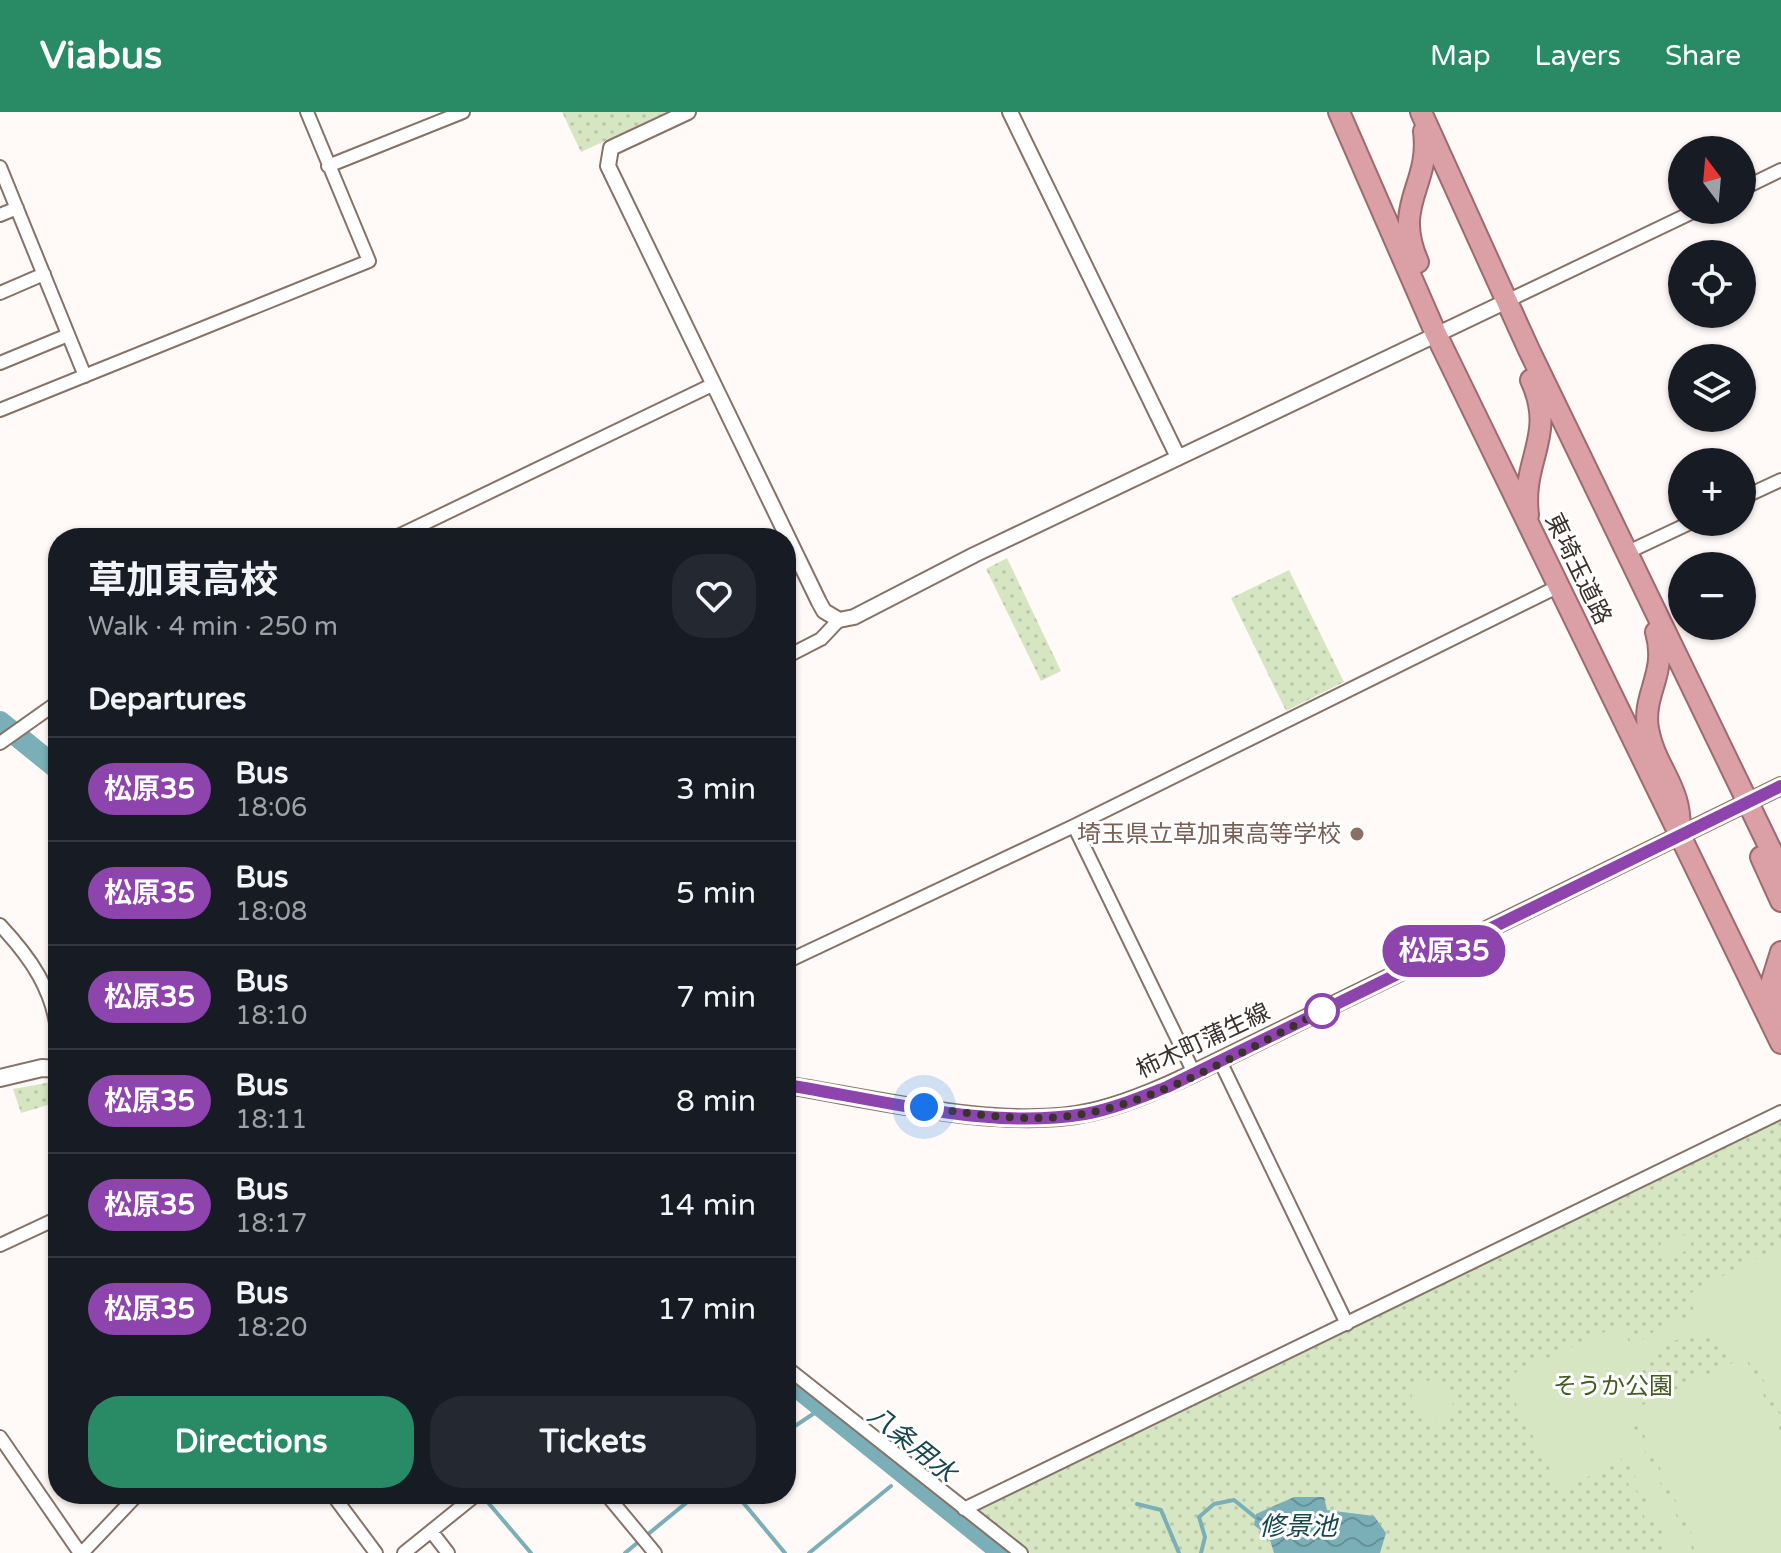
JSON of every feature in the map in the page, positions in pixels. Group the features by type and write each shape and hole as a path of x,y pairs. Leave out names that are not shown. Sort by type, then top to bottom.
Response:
{"highway":[{"name":"東埼玉道路","path":"1339,112 1436,334 1678,837 1781,1043"},
{"name":"東埼玉道路","path":"1420,112 1507,301 1781,871"},
{"path":"1420,112 1425,162 1408,207 1407,224 1411,245 1433,297 1436,334"},
{"path":"1507,301 1512,341 1533,385 1543,420 1526,480 1535,539"},
{"path":"1646,593 1661,654 1648,726 1678,798 1681,814 1678,837"},
{"path":"1749,802 1753,841 1781,901"},
{"path":"1781,952 1774,969 1772,994 1781,1035"}],"main road":[{"name":"柿木町蒲生線","path":"796,1087 980,1115 1043,1118 1089,1113 1117,1105 1220,1061 1781,786"},
{"path":"0,1078 48,1068"}],"street":[{"path":"0,410 369,261 307,112"},
{"path":"328,166 463,112"},
{"path":"688,112 611,148 607,157 608,166 783,528"},
{"path":"1010,112 1178,457"},
{"path":"0,167 85,376"},
{"path":"1756,182 1781,170"},
{"path":"0,215 17,208"},
{"path":"796,652 821,639 839,620 854,617 928,577 1668,224"},
{"path":"0,293 44,274"},
{"path":"0,363 68,335"},
{"path":"415,528 714,384"},
{"path":"1756,492 1781,480"},
{"path":"1628,552 1668,533"},
{"path":"796,554 824,611 839,620"},
{"path":"796,957 1074,826 1557,587"},
{"path":"9,737 48,709"},
{"path":"1074,826 1194,1073"},
{"path":"0,925 24,953 48,992"},
{"path":"1220,1061 1347,1324"},
{"path":"964,1509 1781,1112"},
{"path":"0,1245 48,1223"},
{"path":"796,1375 1021,1553"},
{"path":"0,1437 81,1553 128,1504"},
{"path":"339,1504 376,1553"},
{"path":"404,1553 465,1504"},
{"path":"614,1504 655,1553"},
{"path":"431,1531 448,1553"}],"green space":[{"path":"562,112 668,112 581,152"},
{"path":"1007,558 1061,671 1041,681 986,569"},
{"path":"1289,570 1344,682 1286,711 1231,598"},
{"path":"48,1083 48,1105 21,1113 13,1089"},
{"name":"そうか公園","path":"1781,1120 1781,1553 1030,1553 975,1510"},
{"path":"1690,1236 1692,1250 1668,1255 1659,1248 1662,1241"},
{"path":"1781,1245 1781,1415 1755,1363 1747,1361 1781,1432 1781,1553 1701,1553 1633,1412 1634,1428 1694,1553 1672,1553 1621,1447 1618,1453 1649,1518 1646,1520 1615,1457 1597,1473 1560,1489 1509,1390 1516,1372 1620,1325 1632,1347 1666,1323 1697,1317 1687,1295","holes":["1707,1335 1723,1352 1741,1359 1634,1409 1642,1388 1641,1367 1660,1346 1679,1339"]},
{"path":"1432,1380 1447,1386 1453,1401 1447,1416 1432,1422 1417,1416 1411,1401 1417,1386"}],"water":[{"name":"修景池","path":"1294,1497 1324,1497 1327,1510 1374,1516 1386,1533 1380,1553 1274,1553 1269,1537 1254,1525 1256,1514"}],"waterway":[{"name":"八条用水","path":"0,722 48,761"},
{"name":"八条用水","path":"796,1386 1003,1553"},
{"path":"796,1425 822,1408"},
{"name":"八条用水","path":"901,1478 905,1474"},
{"path":"809,1553 891,1486"},
{"path":"1201,1553 1205,1537 1199,1517 1214,1504 1234,1500 1255,1517"},
{"path":"489,1504 531,1553"},
{"path":"625,1553 685,1504"},
{"path":"744,1504 785,1553"},
{"path":"1137,1504 1161,1510 1179,1553"}],"bus line":[{"name":"松原35","path":"796,1087 1017,1118 1068,1116 1117,1105 1167,1087 1781,786"}],"place":[{"name":"埼玉県立草加東高等学校","path":"1357,834"}],"route":[{"path":"924,1107 1017,1118 1089,1113 1167,1087 1335,1005 1322,1011"}]}
